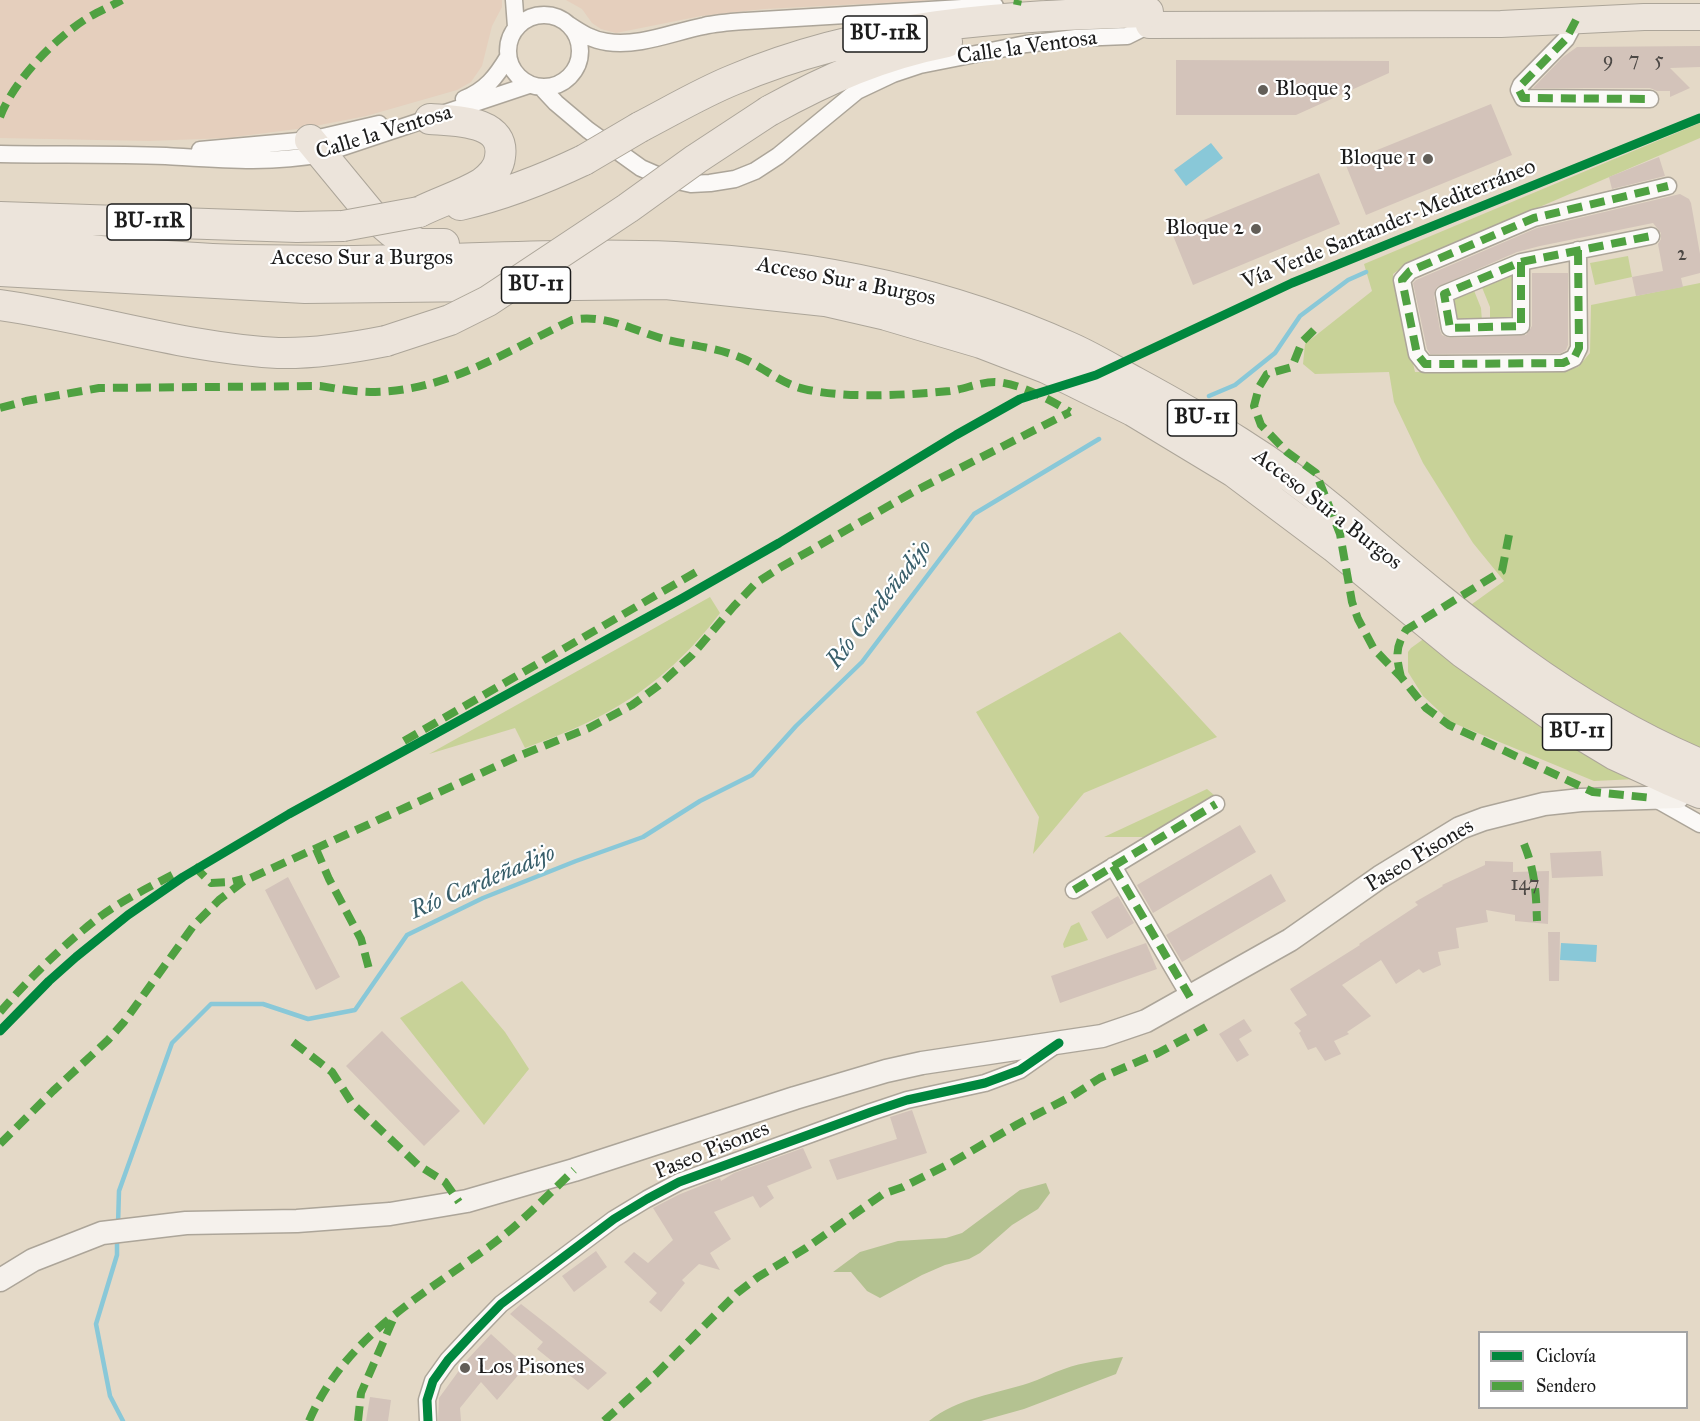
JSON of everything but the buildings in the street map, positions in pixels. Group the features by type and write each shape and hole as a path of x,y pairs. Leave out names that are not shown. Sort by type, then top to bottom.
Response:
{"highway":[{"name":"BU-11R","path":"0,217 297,227 343,226 492,198 550,176 584,160 640,127 732,80 782,62 854,41 910,28 994,19 1052,15 1148,18"},
{"name":"BU-11R","path":"0,305 46,311 184,341 278,352 318,352 386,341 450,320 488,301 769,111 836,76 912,49 965,39 1148,18"},
{"path":"419,212 483,182 496,170 500,161 501,149 496,136 487,128 446,114"},
{"path":"316,147 371,214 392,232 419,244 635,242 738,248 828,281"},
{"name":"Acceso Sur a Burgos","path":"0,243 226,259 345,261 592,256 673,257 761,263 828,281 886,315 981,343 1046,368 1133,411 1234,472 1266,495 1491,673 1562,723 1675,792"},
{"name":"Acceso Sur a Burgos","path":"0,271 305,288 828,281 901,288 957,304 1071,347 1202,418 1267,460 1335,511 1373,545 1520,661 1572,698 1624,727 1700,764"}],"main road":[{"name":"Calle la Ventosa","path":"1148,18 1530,9 1700,17"},
{"name":"Calle la Ventosa","path":"1148,18 1501,24 1644,16"},
{"name":"Paseo Pisones","path":"0,1280 33,1260 102,1233 186,1223 297,1221 390,1214 467,1201 574,1170 886,1071 922,1063 1102,1036 1134,1026 1290,940 1380,877 1460,828 1484,819 1544,804 1675,792"}],"street":[{"path":"514,0 516,27"},
{"path":"524,0 544,15 562,20 576,35 580,47 579,59 574,71 566,80 554,86 536,86 519,78 508,57 510,36 516,27 524,20 544,15"},
{"name":"Calle la Ventosa","path":"316,147 446,114 536,86 588,130 641,168 664,178 691,184 710,183 735,179 755,171 778,156 857,91 893,74 920,65 1026,44 1076,38 1127,36 1148,18 1123,4 1013,5 766,19 706,25 646,40 618,43 599,41 569,25"},
{"path":"1576,20 1566,39 1521,85 1519,90 1523,98 1650,99"},
{"name":"Calle la Ventosa","path":"0,154 163,156 229,160 303,158 316,147 401,119 446,114 485,88 495,78 508,57"},
{"path":"1578,250 1579,348 1574,358 1563,363 1425,364 1417,354 1402,280 1410,271 1534,218 1668,186"},
{"path":"1521,262 1521,327 1450,328 1444,294 1521,262 1651,236"},
{"path":"1675,792 1700,824"},
{"path":"1074,890 1216,804"},
{"path":"1113,866 1190,997"},
{"name":"Paseo Pisones","path":"428,1421 428,1400 433,1381 448,1360 488,1317 501,1304 615,1219 646,1199 679,1182 871,1112 907,1100 985,1083 1020,1070 1059,1043"}],"shaded area":[{"path":"0,0 502,0 502,7 492,26 482,66 471,82 457,90 366,116 305,128 226,138 149,141 0,138"},
{"path":"566,0 940,0 764,9 701,16 616,33 601,29 592,23 582,9"}],"green space":[{"path":"1700,123 1700,138 1407,264 1393,274 1415,372 1562,371 1578,367 1590,353 1591,305 1700,283 1700,776 1594,781 1451,722 1423,696 1408,672 1408,652 1504,581 1473,543 1423,463 1394,402 1389,372 1315,374 1303,364 1305,344 1372,291 1364,264"},
{"path":"1628,256 1632,277 1595,285 1590,263"},
{"path":"1514,272 1515,321 1490,322 1490,307 1481,285"},
{"path":"1473,288 1481,308 1482,322 1456,323 1451,298"},
{"path":"710,597 720,613 698,639 661,676 633,697 607,712 573,729 525,748 515,728 429,754"},
{"path":"1120,632 1217,737 1084,793 1033,854 1039,817 976,712"},
{"path":"1207,789 1214,795 1145,837 1104,837"},
{"path":"1079,922 1088,940 1064,948 1063,944 1071,926"},
{"path":"462,981 505,1032 529,1069 484,1125 400,1018"},
{"path":"1046,1183 1050,1193 1038,1209 1012,1225 980,1253 922,1275 880,1298 867,1291 851,1272 833,1272 860,1252 898,1241 946,1238 962,1233 1020,1190"},
{"path":"1123,1357 1116,1374 1024,1409 981,1421 929,1421 964,1402 1029,1383 1071,1367"}],"water":[{"path":"1211,143 1223,158 1186,186 1174,170"},
{"path":"1561,943 1597,945 1596,962 1560,960"}],"waterway":[{"name":"Río Cardeñadijo","path":"1209,396 1235,385 1275,353 1300,316 1348,280 1366,272"},
{"name":"Río Cardeñadijo","path":"118,1225 119,1191 172,1043 211,1004 263,1004 308,1019 355,1010 407,935 483,898 643,837 700,801 752,775 796,726 862,662 974,514 1099,439"},
{"name":"Río Cardeñadijo","path":"117,1237 117,1255 96,1324 110,1396 123,1421"}],"marked path":[{"path":"0,117 15,89 50,48 89,17 122,0"},
{"path":"1017,5 1018,0"},
{"path":"1576,20 1566,39 1521,85 1519,90 1523,98 1650,99"},
{"path":"1578,250 1579,348 1574,358 1563,363 1425,364 1417,354 1402,280 1410,271 1534,218 1668,186"},
{"path":"1521,262 1521,326 1450,328 1444,294 1521,262 1651,236"},
{"path":"0,408 99,388 320,386 368,392 402,390 427,385 477,367 572,320 596,319 620,324 656,337 726,352 804,389 838,394 896,395 950,391 995,382 1024,389 1070,412"},
{"path":"1314,330 1302,342 1292,367 1267,374 1259,387 1254,406 1261,425 1287,452 1316,473 1340,534 1352,602 1374,649 1426,708 1449,725 1593,792 1653,798"},
{"path":"0,1144 108,1040 124,1022 194,925 219,900 244,881 521,755 589,728 632,705 658,686 692,655 756,583 915,491 1070,412"},
{"path":"1401,677 1398,652 1406,630 1502,571 1509,535"},
{"path":"404,741 698,571"},
{"path":"1074,890 1216,804"},
{"path":"1524,844 1531,863 1537,921"},
{"path":"316,849 361,939 369,969"},
{"path":"194,866 211,883 243,879"},
{"path":"1113,866 1190,997"},
{"path":"0,1012 44,965 93,922 123,902 176,873"},
{"path":"604,1421 657,1373 737,1293 883,1194 903,1187 949,1164 1100,1078 1158,1053 1206,1027"},
{"path":"293,1042 332,1072 352,1103 418,1165 445,1182 459,1202"},
{"path":"309,1421 324,1391 364,1342 411,1302 501,1237 574,1170"},
{"path":"358,1421 361,1393 395,1315"}],"cycle path":[{"name":"Vía Verde Santander-Mediterráneo","path":"0,1031 76,957 128,915 183,877 289,814 681,599 1020,399 1096,375 1292,283 1700,118"},
{"path":"428,1421 427,1400 433,1381 448,1360 501,1304 614,1219 647,1199 679,1182 871,1112 907,1100 985,1083 1020,1070 1059,1043"}],"place":[{"name":"Bloque 3","path":"1263,90"},
{"name":"Bloque 1","path":"1428,159"},
{"name":"Bloque 2","path":"1256,229"},
{"name":"Los Pisones","path":"465,1368"}]}
